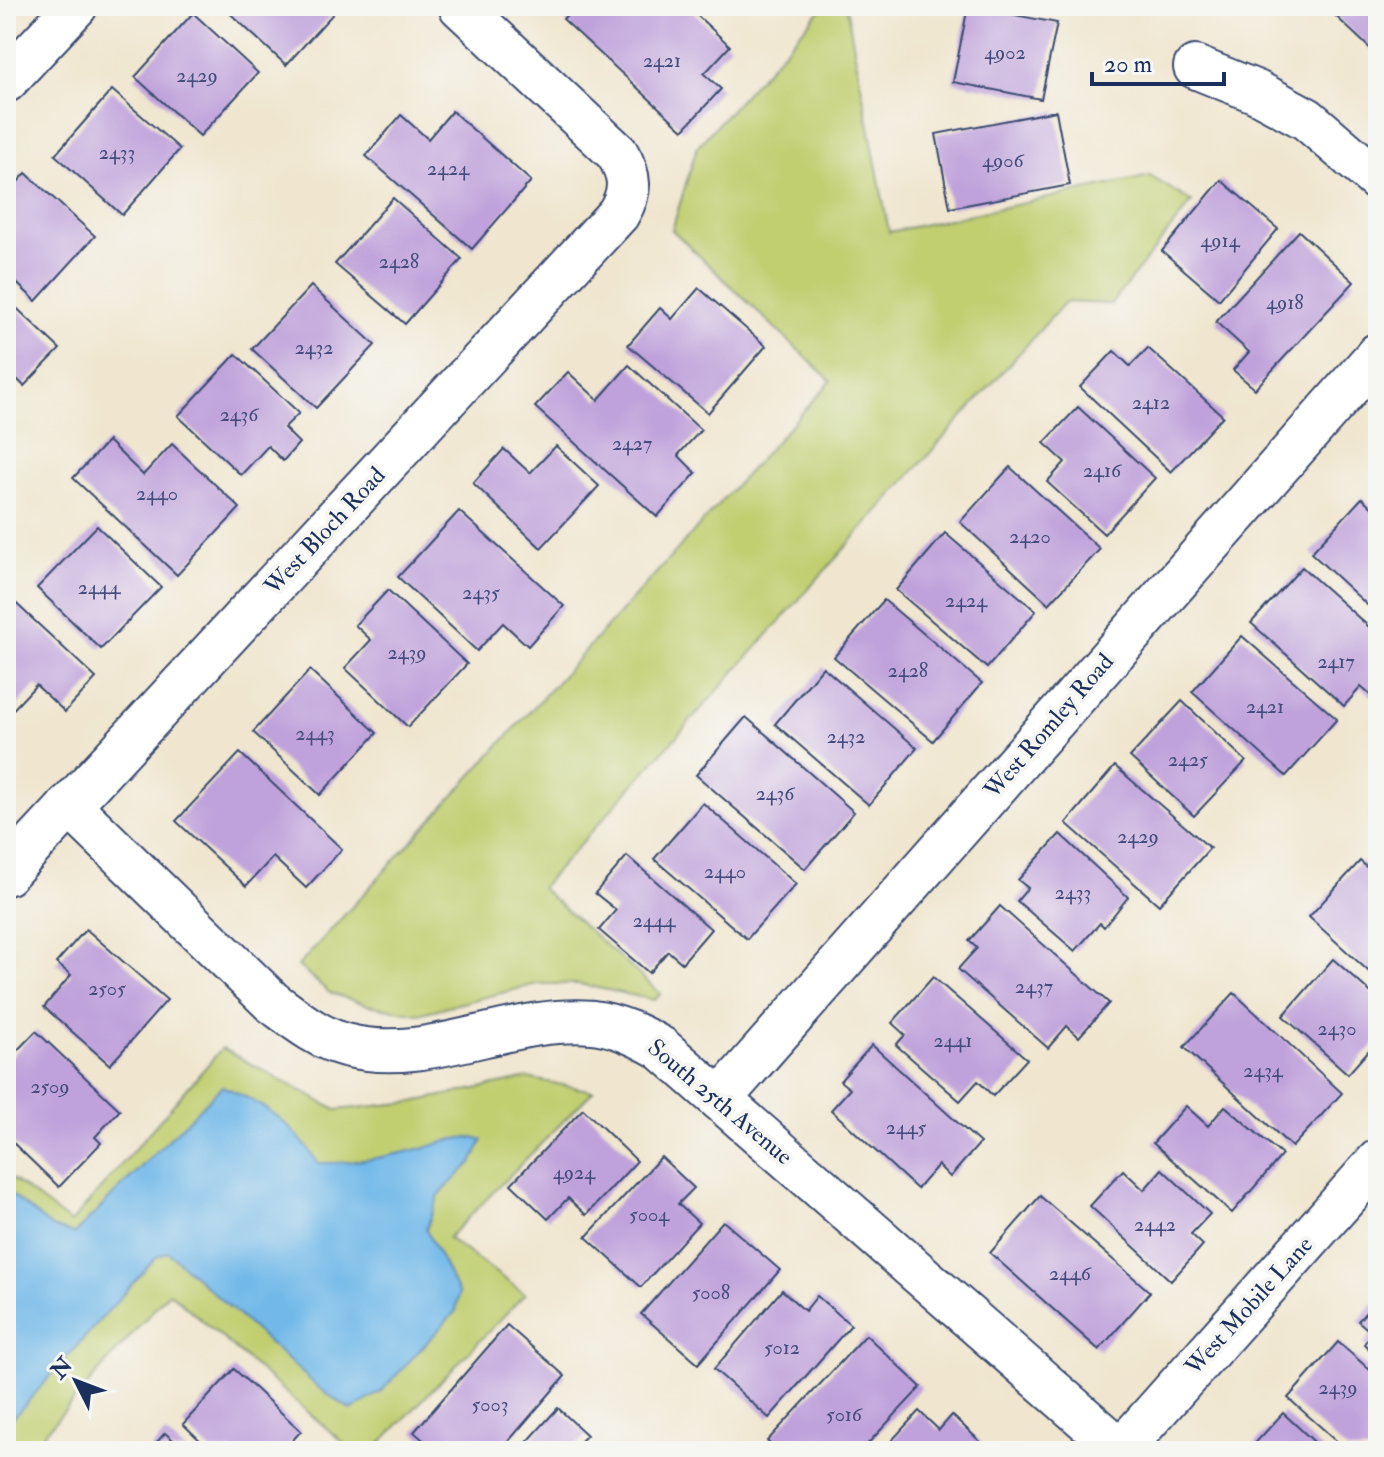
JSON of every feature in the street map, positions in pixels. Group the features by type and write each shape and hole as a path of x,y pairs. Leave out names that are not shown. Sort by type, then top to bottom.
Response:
{"street":[{"path":"6,81 76,6"},
{"name":"West Bloch Road","path":"6,874 618,214 627,199 630,180 617,153 460,6"},
{"path":"1195,67 1257,92 1307,119 1378,180"},
{"name":"West Romley Road","path":"720,1099 1378,354"},
{"name":"South 25th Avenue","path":"69,805 272,1002 305,1027 344,1045 435,1048 500,1033 593,1022 637,1034 661,1048 1122,1451"},
{"name":"West Mobile Lane","path":"1122,1451 1378,1161"}],"green space":[{"path":"824,6 846,6 889,232 1150,176 1192,202 1111,304 1065,302 541,888 661,994 654,1000 579,984 537,984 418,1014 368,1005 330,993 298,966 831,381 672,230 697,147"},
{"path":"222,1048 336,1110 413,1102 528,1078 593,1091 448,1238 525,1294 373,1451 353,1451 169,1292 29,1451 6,1451 6,1174 71,1223"}],"water":[{"path":"222,1086 277,1116 318,1163 371,1159 460,1138 483,1140 472,1162 439,1195 426,1230 459,1294 456,1311 381,1392 351,1410 320,1389 168,1252 156,1257 6,1426 6,1190 52,1227 74,1234"}],"building":[{"path":"222,6 340,6 286,65"},
{"path":"575,6 617,6 623,12 629,6 687,6 730,46 704,74 721,89 683,130 563,19"},
{"path":"968,6 1057,23 1041,99 953,82"},
{"path":"1325,6 1378,6 1378,56"},
{"path":"193,13 258,73 200,136 135,77"},
{"path":"112,90 180,149 122,215 55,155"},
{"path":"452,111 531,181 472,249 366,156 401,115 428,139"},
{"path":"1056,111 1070,185 950,208 936,134"},
{"path":"26,173 95,236 36,301 6,273 6,195"},
{"path":"1221,180 1278,229 1219,300 1162,251"},
{"path":"393,198 462,259 405,324 335,264"},
{"path":"1299,231 1354,282 1255,389 1233,370 1249,352 1216,322"},
{"path":"311,286 375,345 316,408 252,349"},
{"path":"699,288 766,346 708,413 628,345 660,308 672,319"},
{"path":"6,298 60,349 24,386 6,368"},
{"path":"1148,348 1223,416 1171,472 1080,387 1114,351 1130,366"},
{"path":"236,354 299,413 284,428 299,443 283,461 268,446 241,475 178,416"},
{"path":"629,365 701,430 678,455 696,473 657,517 535,407 568,372 598,400"},
{"path":"1078,407 1155,478 1104,534 1047,482 1065,462 1044,443"},
{"path":"108,441 143,475 172,444 240,508 177,575 73,478"},
{"path":"556,446 599,486 541,548 473,483 504,449 530,473"},
{"path":"1010,467 1100,549 1049,604 960,522"},
{"path":"1362,498 1378,513 1378,615 1311,553"},
{"path":"459,511 564,606 528,646 503,623 477,651 398,577"},
{"path":"97,526 161,587 101,649 37,588"},
{"path":"945,533 1036,611 987,668 896,590"},
{"path":"1302,567 1378,635 1375,699 1361,687 1344,706 1251,623"},
{"path":"388,590 467,664 408,727 345,668 371,640 355,625"},
{"path":"6,594 96,678 65,712 36,685 6,717"},
{"path":"884,600 982,683 933,741 834,657"},
{"path":"1242,636 1337,719 1286,776 1192,692"},
{"path":"823,667 917,748 869,805 775,724"},
{"path":"310,670 377,733 320,795 253,732"},
{"path":"1182,701 1246,761 1194,816 1130,757"},
{"path":"746,717 854,812 805,869 696,775"},
{"path":"240,753 342,849 306,888 273,857 246,886 176,821"},
{"path":"1115,766 1210,848 1159,905 1066,823"},
{"path":"703,803 796,884 747,939 654,859"},
{"path":"1060,834 1128,897 1104,927 1100,923 1075,951 1017,901 1028,888 1018,880"},
{"path":"627,856 711,929 682,963 668,951 649,973 599,930 616,910 595,893"},
{"path":"1360,861 1378,877 1378,980 1309,917"},
{"path":"1000,906 1109,1003 1079,1037 1067,1026 1048,1048 958,969 977,948 969,941"},
{"path":"86,929 167,1000 110,1065 44,1007 71,975 56,963"},
{"path":"1333,959 1378,999 1378,1040 1348,1074 1283,1016"},
{"path":"933,977 1027,1059 993,1096 978,1081 960,1101 896,1045 905,1035 892,1023"},
{"path":"1234,993 1342,1093 1292,1147 1184,1047"},
{"path":"36,1031 120,1110 95,1137 101,1143 59,1187 6,1136 6,1062"},
{"path":"872,1045 980,1143 950,1177 938,1165 917,1189 831,1110 850,1089 840,1081"},
{"path":"1186,1106 1208,1126 1225,1106 1282,1155 1232,1213 1153,1143"},
{"path":"583,1109 637,1161 586,1215 568,1198 548,1219 511,1184"},
{"path":"661,1157 694,1188 678,1204 699,1223 641,1287 586,1237"},
{"path":"1162,1169 1210,1214 1191,1234 1203,1245 1171,1281 1090,1206 1123,1170 1144,1190"},
{"path":"1040,1196 1150,1292 1099,1350 990,1253"},
{"path":"723,1221 780,1270 698,1364 641,1314"},
{"path":"782,1290 805,1311 817,1296 851,1325 769,1418 714,1369"},
{"path":"1378,1299 1378,1357 1364,1344 1372,1333 1358,1321"},
{"path":"507,1325 565,1376 500,1451 436,1451 414,1432"},
{"path":"866,1335 921,1387 861,1451 777,1451 767,1441"},
{"path":"1338,1342 1378,1377 1378,1451 1348,1451 1288,1398"},
{"path":"234,1369 301,1431 283,1451 211,1451 183,1424"},
{"path":"558,1408 587,1435 576,1446 581,1451 519,1451"},
{"path":"919,1411 939,1430 952,1415 987,1448 984,1451 882,1451"},
{"path":"1283,1413 1324,1451 1248,1451"},
{"path":"165,1433 186,1451 149,1451"}]}
